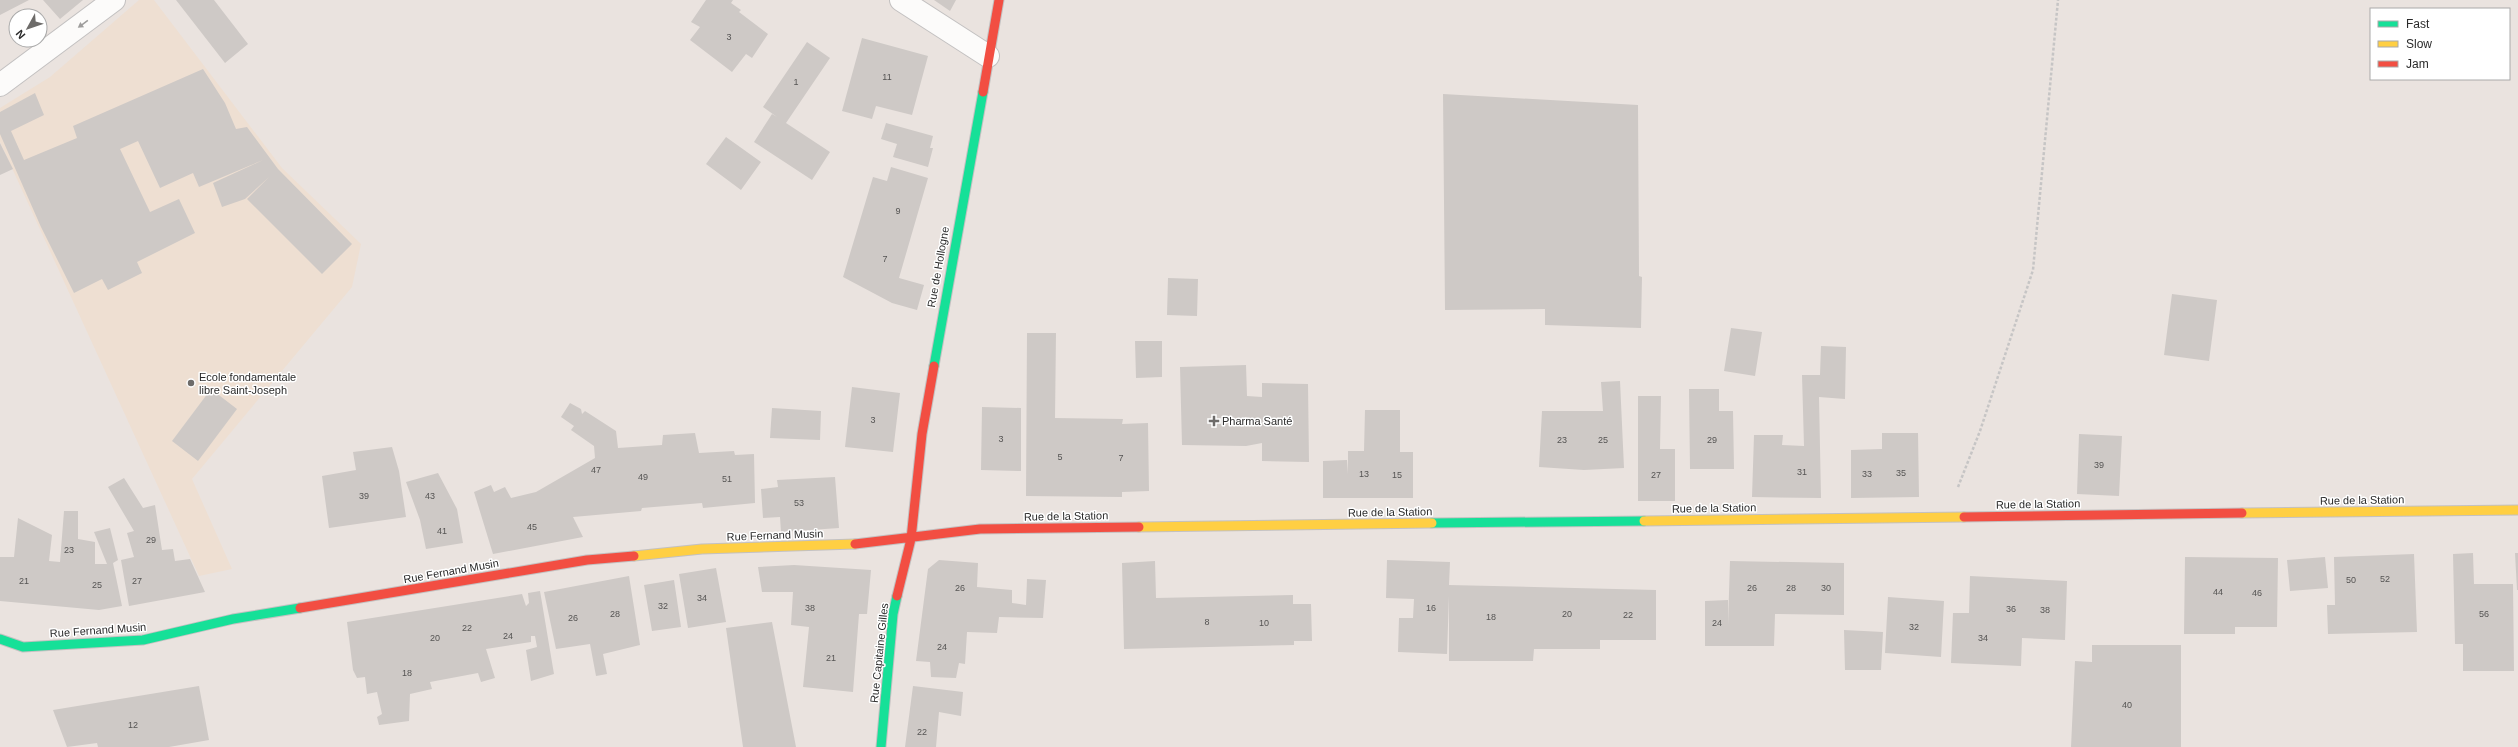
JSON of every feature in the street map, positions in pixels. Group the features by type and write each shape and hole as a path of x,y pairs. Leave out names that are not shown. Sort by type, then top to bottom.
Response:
{"street":[{"path":"0,85 114,0"},
{"path":"901,0 988,56"},
{"name":"Rue de Hollogne","path":"911,539 922,434 998,0"},
{"name":"Rue de la Station","path":"911,539 980,529 2518,510"},
{"name":"Rue Fernand Musin","path":"0,639 23,647 143,640 233,619 587,560 702,549 848,545 911,539"},
{"name":"Rue Capitaine Gilles","path":"881,747 893,614 911,539"}],"path":[{"path":"1946,517 1980,431 2034,270 2058,0"}],"shaded area":[{"name":"Ecole fondamentale libre Saint-Joseph","path":"139,0 154,0 282,168 361,244 352,287 192,479 232,569 199,576 0,142 0,108 50,77"}],"building":[{"path":"0,0 29,0 14,8 8,8 8,11 0,15"},
{"path":"43,0 83,0 60,19"},
{"path":"176,0 214,0 248,44 225,63"},
{"path":"706,0 733,0 731,3 741,10 739,12 768,34 752,58 746,54 732,72 690,40 700,27 691,22"},
{"path":"934,0 956,0 950,11"},
{"path":"862,38 928,56 912,115 876,106 872,119 842,111"},
{"path":"807,42 830,58 786,123 830,152 812,180 754,142 772,114 777,117 763,107"},
{"path":"203,69 225,103 236,129 247,127 278,169 352,244 322,274 247,199 269,177 245,199 222,207 213,183 263,160 199,187 193,173 160,188 138,141 120,149 150,212 179,199 195,233 137,262 142,273 108,290 102,279 74,293 41,227 0,134 0,112 35,93 44,115 11,131 24,160 77,138 73,126"},
{"path":"1443,94 1638,105 1639,276 1642,277 1641,328 1545,325 1545,309 1445,310"},
{"path":"886,123 933,136 930,148 933,148 928,167 893,157 897,144 881,139"},
{"path":"726,137 761,162 741,190 706,164"},
{"path":"0,143 13,169 0,175"},
{"path":"891,167 928,178 899,278 924,285 917,310 892,303 843,277 873,177 887,181"},
{"path":"1168,278 1198,279 1197,316 1167,315"},
{"path":"2172,294 2217,300 2209,361 2164,355"},
{"path":"1731,328 1762,332 1755,376 1724,371"},
{"path":"1027,333 1056,333 1055,418 1123,419 1122,424 1148,423 1149,491 1122,492 1122,497 1026,496"},
{"path":"1135,341 1162,341 1162,377 1136,378"},
{"path":"1821,346 1846,347 1845,399 1819,397 1821,498 1752,497 1754,435 1783,435 1782,445 1804,446 1802,375 1820,375"},
{"path":"1246,365 1247,396 1262,397 1262,383 1308,384 1309,462 1262,461 1262,443 1246,446 1182,445 1180,367"},
{"path":"1620,381 1624,468 1584,470 1539,467 1542,411 1603,411 1601,382"},
{"path":"852,387 900,393 893,452 845,447"},
{"path":"211,389 237,409 198,461 172,441"},
{"path":"1689,389 1719,389 1719,411 1733,411 1734,469 1690,469"},
{"path":"1638,396 1661,396 1660,449 1675,449 1675,501 1638,501"},
{"path":"570,403 581,409 582,414 585,411 616,431 618,448 662,445 663,435 695,433 699,453 734,451 735,455 754,454 755,503 703,508 702,503 642,508 641,511 573,517 583,537 493,554 474,492 491,485 494,492 505,487 511,498 536,492 595,458 594,446 571,430 574,426 561,417"},
{"path":"982,407 1021,408 1021,471 981,470"},
{"path":"772,408 821,411 820,440 770,438"},
{"path":"1365,410 1400,410 1400,452 1413,452 1413,498 1323,498 1323,461 1347,460 1348,474 1348,451 1364,451"},
{"path":"1882,433 1918,433 1919,497 1851,498 1851,450 1882,449"},
{"path":"2079,434 2122,436 2119,496 2077,494"},
{"path":"392,447 399,471 406,517 329,528 322,476 356,470 353,452"},
{"path":"438,473 457,509 463,543 426,549 420,520 406,482"},
{"path":"835,477 839,528 781,532 780,517 763,518 761,489 778,487 777,480"},
{"path":"124,478 143,508 155,505 162,550 173,549 175,561 190,559 205,592 129,606 121,560 134,557 127,533 134,531 108,487"},
{"path":"64,511 78,511 78,539 95,542 95,564 107,564 94,532 110,528 118,560 113,563 122,606 99,610 0,601 0,557 14,557 18,518 52,535 49,561 60,562"},
{"path":"2473,553 2474,584 2513,584 2514,671 2463,671 2463,644 2455,644 2453,554"},
{"path":"2515,553 2518,553 2518,590 2517,590"},
{"path":"2414,554 2417,632 2328,634 2327,605 2335,605 2334,557"},
{"path":"2185,557 2278,558 2277,627 2235,627 2235,634 2184,634"},
{"path":"2325,557 2328,588 2290,591 2287,560"},
{"path":"939,560 978,563 977,587 1012,590 1012,603 1026,605 1027,579 1046,580 1043,618 999,617 997,633 967,632 965,664 959,663 956,678 931,677 930,662 916,661 928,569"},
{"path":"1387,560 1450,562 1449,585 1656,590 1656,640 1600,640 1600,649 1534,649 1533,661 1449,661 1449,596 1447,654 1398,652 1399,618 1413,618 1414,599 1386,598"},
{"path":"1155,561 1156,598 1293,595 1293,604 1311,604 1312,641 1294,641 1294,645 1124,649 1122,563"},
{"path":"1730,561 1844,563 1844,615 1775,614 1774,646 1705,646 1705,601 1728,600 1728,625"},
{"path":"794,565 871,570 867,614 859,614 853,692 803,687 809,627 791,625 793,592 762,592 758,567"},
{"path":"716,568 726,622 688,628 679,574"},
{"path":"629,576 640,645 603,654 607,674 596,676 590,644 556,649 544,592"},
{"path":"1970,576 2067,581 2065,640 2022,638 2021,666 1951,663 1953,613 1969,613"},
{"path":"674,580 681,627 652,631 644,585"},
{"path":"540,591 554,674 531,681 526,650 537,647 535,636 531,636 531,642 486,649 495,678 481,682 478,673 430,682 432,689 410,694 409,721 379,725 377,717 382,714 377,692 367,694 365,677 357,678 353,670 347,622 522,594 526,606 529,603 528,593"},
{"path":"1888,597 1944,601 1941,657 1885,653"},
{"path":"772,622 796,747 743,747 726,628"},
{"path":"1844,630 1883,632 1881,670 1845,670"},
{"path":"2092,645 2181,645 2181,747 2071,747 2075,661 2092,662"},
{"path":"199,686 209,740 169,747 98,747 97,743 67,747 53,710"},
{"path":"913,686 963,692 961,716 939,712 936,747 905,747"}],"traffic: fast":[{"path":"934,366 983,92"},
{"path":"1432,523 1644,521"},
{"path":"881,747 893,614 897,596"},
{"path":"0,639 23,647 143,640 233,619 300,608"}],"traffic: slow":[{"path":"2242,513 2518,510"},
{"path":"1644,521 1964,517"},
{"path":"1139,527 1432,523"},
{"path":"634,556 702,549 855,544"}],"traffic: jam":[{"path":"983,92 999,0"},
{"path":"897,596 911,539 922,434 934,366"},
{"path":"1964,517 2242,513"},
{"path":"855,544 980,529 1139,527"},
{"path":"300,608 587,560 634,556"}],"place":[{"name":"Ecole fondamentale libre Saint-Joseph","path":"191,383"},
{"name":"Pharma Santé","path":"1214,421"}]}
